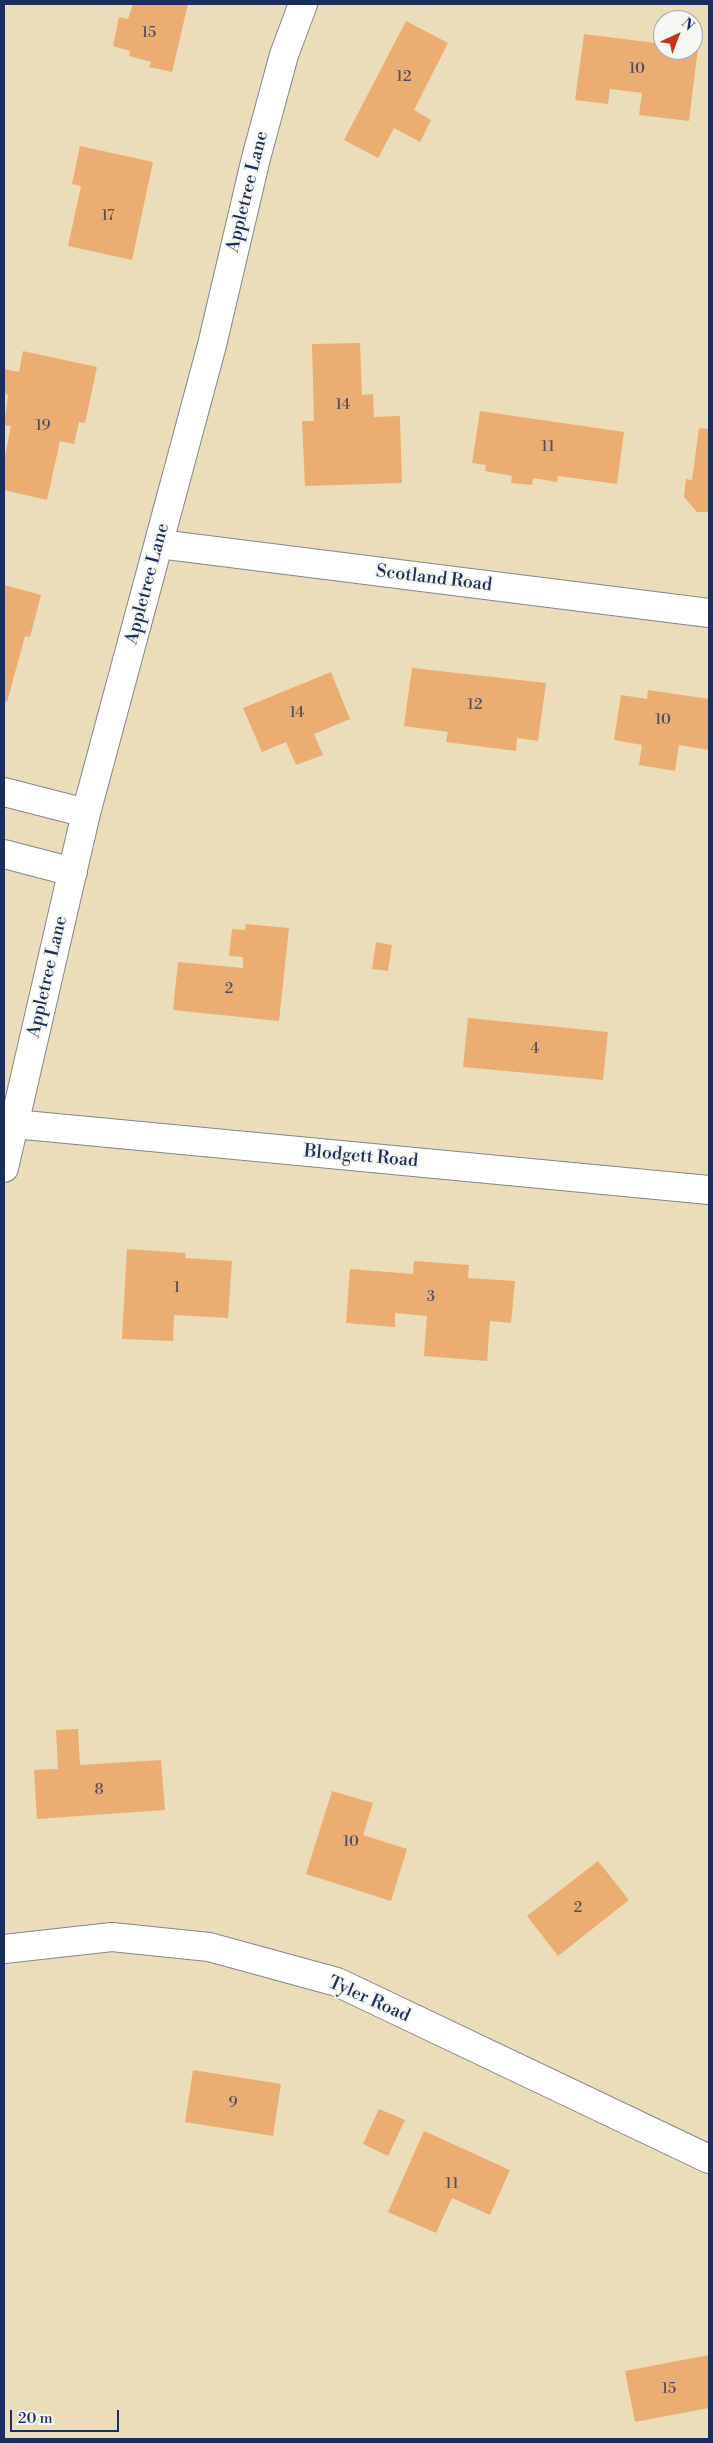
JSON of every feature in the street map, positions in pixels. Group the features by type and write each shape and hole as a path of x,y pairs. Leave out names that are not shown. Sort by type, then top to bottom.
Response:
{"street":[{"name":"Appletree Lane","path":"4,1168 86,813 212,345 261,139 284,55 303,4"},
{"name":"Scotland Road","path":"159,544 709,613"},
{"path":"4,792 86,813"},
{"path":"4,854 73,872"},
{"name":"Blodgett Road","path":"14,1124 709,1190"},
{"name":"Tyler Road","path":"4,1949 112,1936 209,1947 336,1982 704,2154"}],"building":[{"path":"133,4 188,4 172,72 149,67 151,62 129,56 130,51 113,46 119,17 128,19"},
{"path":"406,21 448,43 414,110 431,120 420,142 394,128 378,158 344,140"},
{"path":"584,34 653,43 653,60 697,60 689,121 639,115 642,93 610,89 608,104 575,100"},
{"path":"80,146 153,162 132,260 68,246 81,186 72,184"},
{"path":"360,343 362,395 373,394 374,417 400,416 402,483 305,486 302,421 314,421 312,344"},
{"path":"23,351 97,367 85,423 79,422 74,444 60,441 47,500 4,490 4,461 11,426 4,425 8,395 4,393 4,374 5,369 19,372"},
{"path":"480,411 624,432 617,484 558,476 557,482 533,478 532,485 511,483 512,476 485,471 486,465 472,463"},
{"path":"699,428 709,429 709,512 697,512 684,497 686,479 692,480"},
{"path":"4,585 41,595 30,637 25,636 7,702 4,701"},
{"path":"412,668 546,683 538,741 517,738 516,751 446,742 448,732 404,726"},
{"path":"331,672 350,719 314,734 323,755 296,765 286,742 262,752 243,708"},
{"path":"648,690 709,699 709,750 679,745 675,771 639,765 642,745 614,740 621,695 647,699"},
{"path":"246,924 289,928 279,1021 173,1010 178,962 243,968 243,957 229,956 232,929 245,930"},
{"path":"376,942 392,945 388,971 372,969"},
{"path":"468,1018 608,1032 603,1080 463,1067"},
{"path":"127,1249 186,1253 185,1258 232,1261 228,1318 174,1315 173,1341 122,1339"},
{"path":"414,1261 469,1265 468,1278 515,1281 511,1323 490,1321 487,1361 424,1356 427,1316 395,1313 395,1327 346,1323 350,1269 413,1274"},
{"path":"78,1729 80,1765 161,1760 165,1810 37,1819 34,1770 58,1769 56,1730"},
{"path":"332,1791 373,1803 363,1835 407,1849 391,1901 306,1874"},
{"path":"598,1861 629,1900 558,1956 527,1916"},
{"path":"193,2070 281,2084 273,2136 185,2122"},
{"path":"379,2109 405,2120 388,2156 363,2144"},
{"path":"424,2131 510,2170 490,2215 452,2198 436,2233 388,2212"},
{"path":"709,2355 709,2408 635,2422 625,2371"}]}
